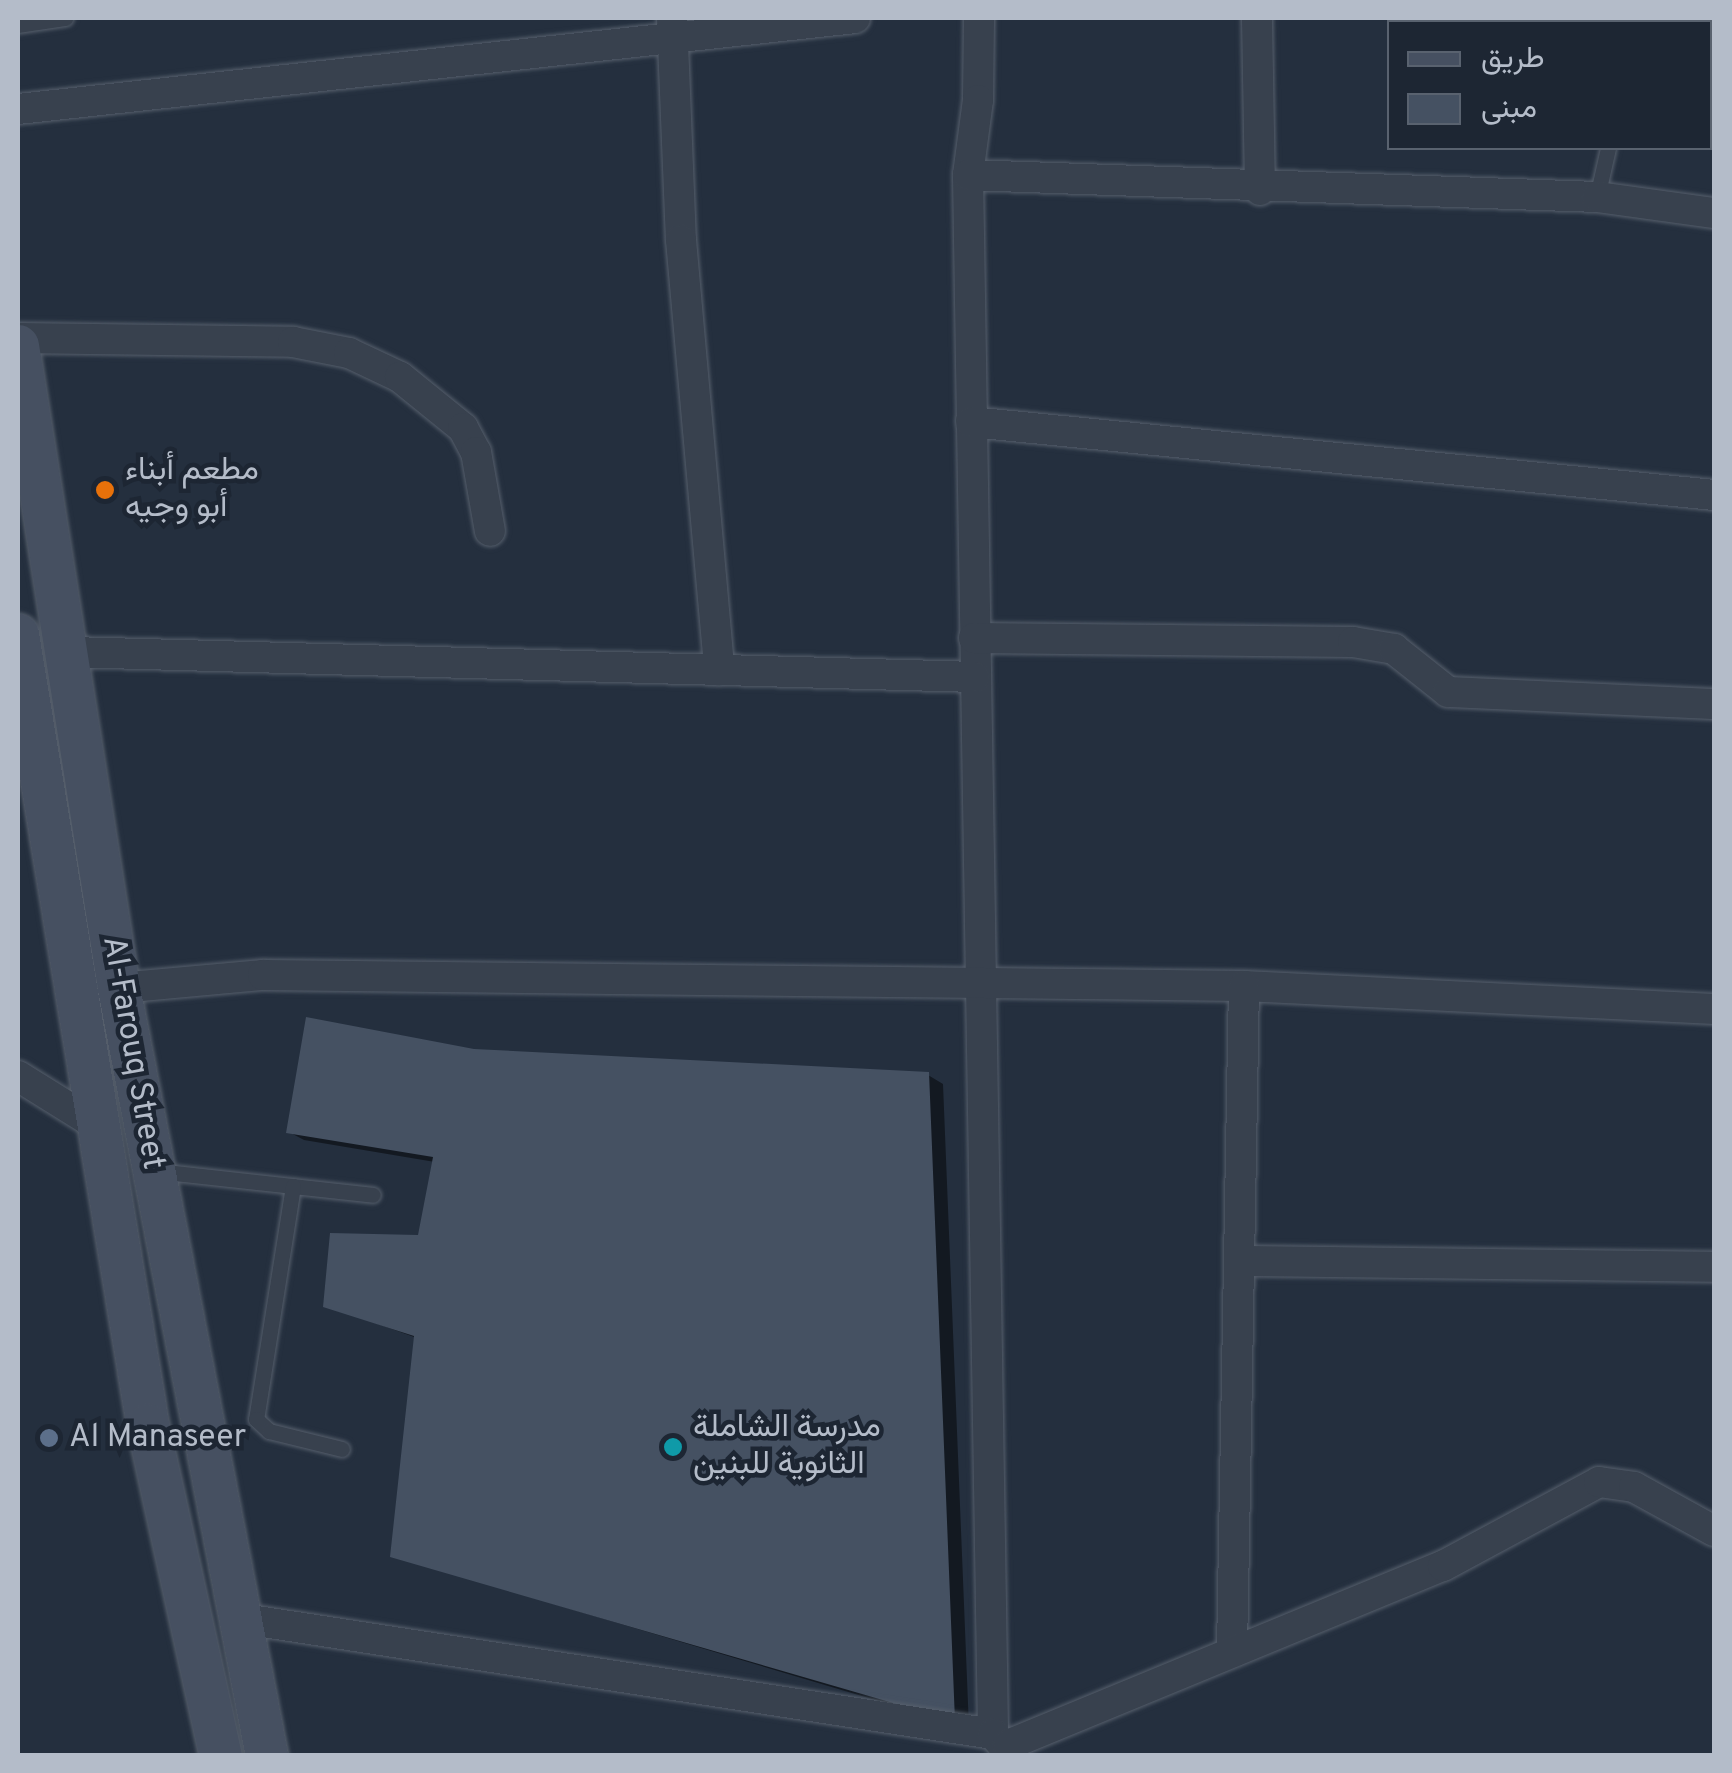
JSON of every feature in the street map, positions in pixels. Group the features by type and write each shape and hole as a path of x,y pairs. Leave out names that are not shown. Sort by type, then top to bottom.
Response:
{"street":[{"path":"18,109 671,30 855,18"},
{"path":"979,18 978,100 968,175 976,986 1004,1745"},
{"path":"1256,18 1260,190"},
{"path":"671,30 719,670"},
{"path":"968,175 1260,190 1597,197 1714,213"},
{"path":"18,338 293,342 350,352 400,378 464,428 476,452 490,531"},
{"name":"Al-Farouq Street","path":"18,346 70,652 119,988 201,1418 244,1619 267,1756"},
{"path":"971,422 1714,495"},
{"name":"Al-Farouq Street","path":"18,635 148,1425 221,1756"},
{"path":"974,638 1353,642 1394,649 1448,692 1714,704"},
{"path":"70,652 974,677"},
{"path":"119,988 263,975 976,986 1244,986 1714,1009"},
{"path":"1232,1652 1244,1261 1244,986"},
{"path":"18,1076 100,1127"},
{"path":"1244,1261 1714,1267"},
{"path":"148,1425 201,1418"},
{"path":"244,1619 1004,1745 1442,1566 1600,1482 1634,1487 1714,1531"}],"lane":[{"path":"18,25 65,18"},
{"path":"1597,197 1608,150"},
{"path":"153,1170 374,1196"},
{"path":"293,1186 256,1419 269,1431 342,1449"}],"building":[{"name":"مدرسة الشاملة الثانوية للبنين","path":"306,1017 474,1049 929,1072 955,1721 390,1557 414,1336 323,1307 330,1233 418,1235 433,1157 286,1133"}],"place":[{"name":"مطعم أبناء أبو وجيه","path":"105,490"},
{"name":"Al Manaseer","path":"49,1438"},
{"name":"مدرسة الشاملة الثانوية للبنين","path":"673,1447"}]}
